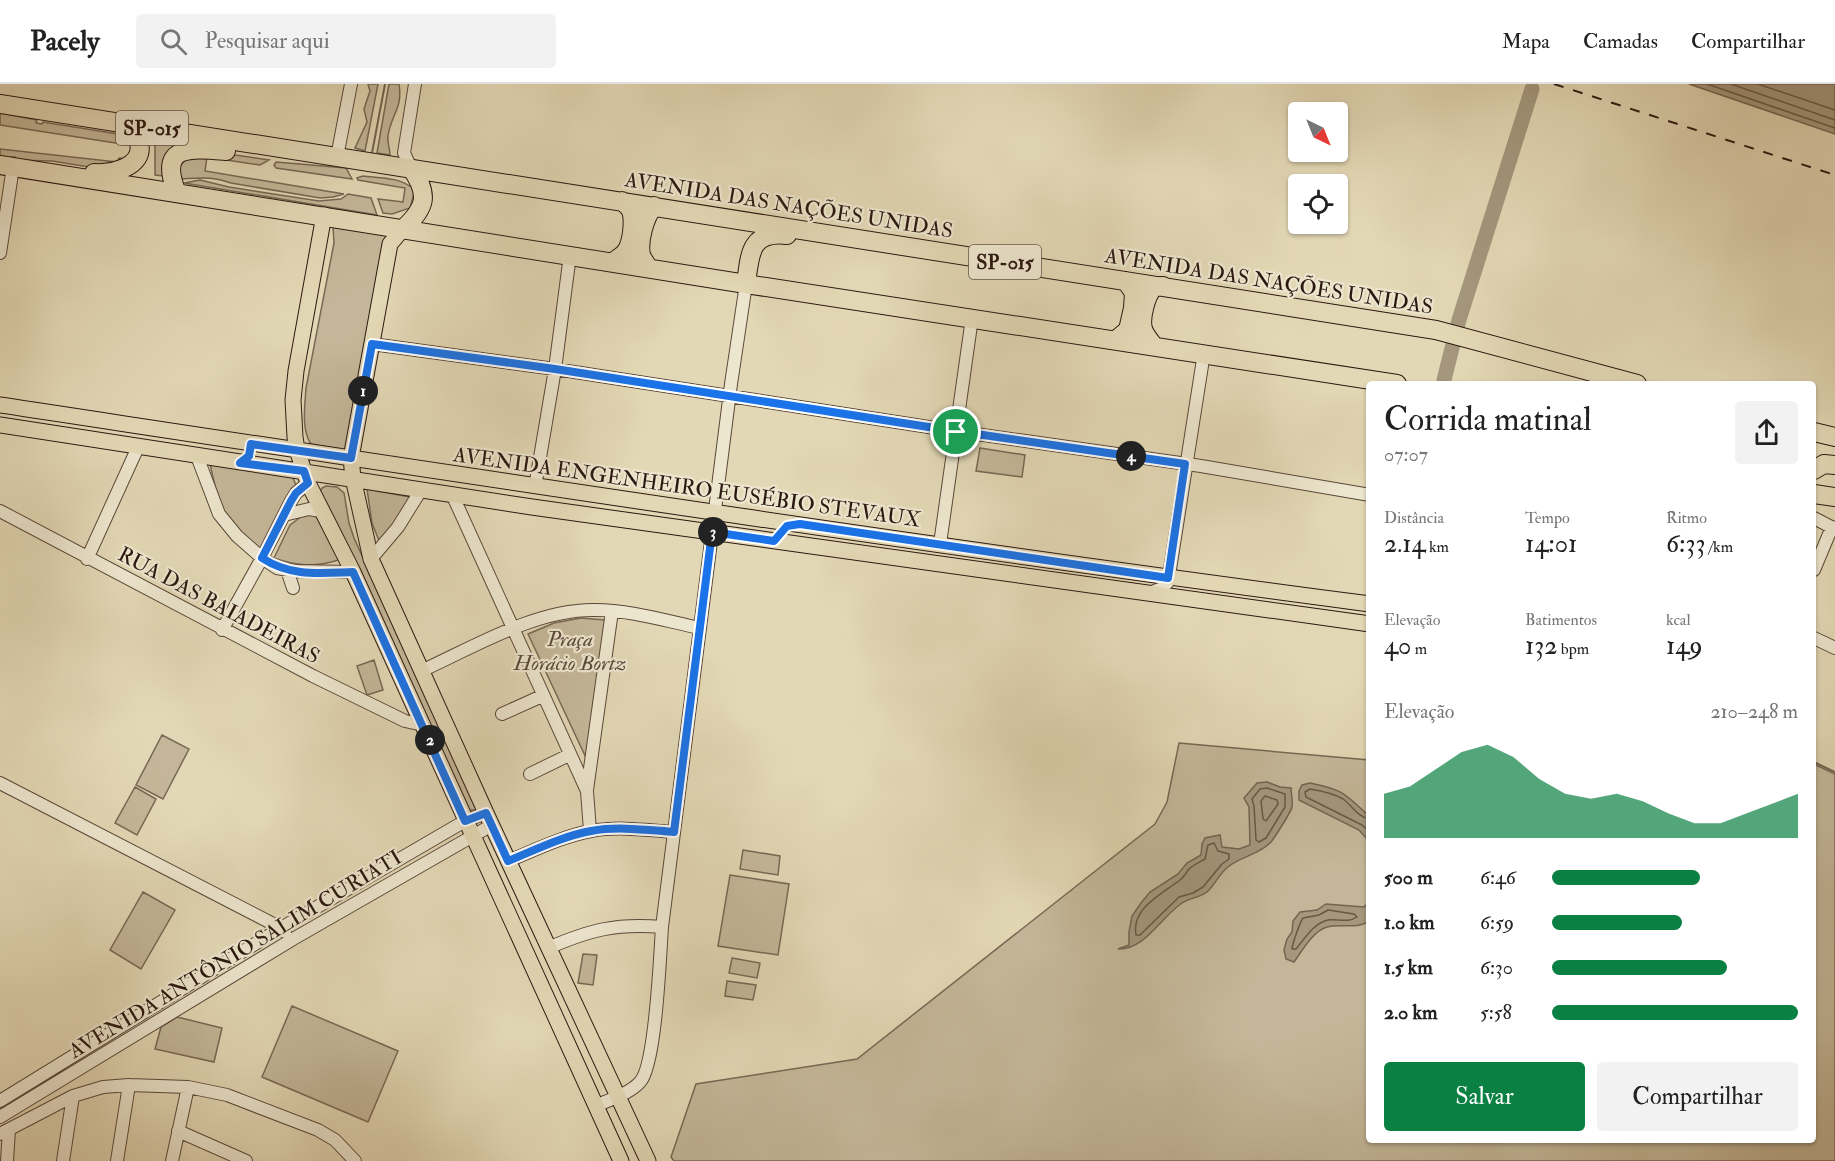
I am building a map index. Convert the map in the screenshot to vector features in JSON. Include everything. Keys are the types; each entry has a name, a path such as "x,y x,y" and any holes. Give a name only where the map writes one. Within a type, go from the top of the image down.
{"highway":[{"name":"AVENIDA DAS NAÇÕES UNIDAS","path":"0,104 1436,330 1583,376 1612,381"},
{"path":"13,167 49,166 98,173 114,172 129,166 138,154 140,146 132,125"},
{"path":"177,192 172,180 171,166 181,152 190,148 290,157 304,152"},
{"path":"13,167 746,284 1377,381"},
{"path":"402,230 419,212 424,196 421,183 411,168"},
{"path":"613,262 628,248 631,231 630,209 622,201"},
{"path":"649,268 642,258 641,251 645,220 654,206"},
{"path":"746,284 751,249 765,236 779,234 836,240 845,237"},
{"path":"1116,340 1128,330 1133,308 1134,293 1126,281"},
{"path":"1154,346 1145,333 1143,324 1149,293 1154,287 1163,286"},
{"path":"1816,432 1835,437"},
{"path":"1816,469 1824,464 1835,465"},
{"path":"1816,494 1835,497"}],"main road":[{"path":"324,215 296,371 293,400 297,450 321,511 353,572 471,836 621,1161"},
{"path":"402,230 390,244 351,458 353,478 371,559 548,948 648,1161"},
{"name":"AVENIDA ENGENHEIRO EUSÉBIO STEVAUX","path":"0,405 535,487 1168,578 1366,603"},
{"name":"AVENIDA ENGENHEIRO EUSÉBIO STEVAUX","path":"0,425 240,463 306,477 353,478 517,505 1366,623"},
{"path":"240,463 249,456 251,444"},
{"path":"517,505 531,496 535,487"},
{"path":"774,541 787,526 800,524"}],"street":[{"path":"337,157 351,84"},
{"path":"411,168 404,153 415,84"},
{"path":"0,253 13,167"},
{"path":"535,487 555,369 570,255"},
{"path":"595,1107 634,1088 642,1081 647,1071 656,1014 662,927 729,396 746,284"},
{"path":"940,544 972,318"},
{"path":"372,344 555,369 956,432 1185,464 1366,494"},
{"path":"1148,593 1167,584 1204,353"},
{"path":"87,559 138,447"},
{"path":"197,456 219,514 237,536 262,558 277,568 287,570 316,573 353,572"},
{"path":"222,630 306,477"},
{"path":"371,559 398,527 421,490"},
{"path":"452,495 587,791"},
{"path":"284,515 309,509 321,511"},
{"name":"RUA DAS BAIADEIRAS","path":"0,511 222,630 405,721 423,726"},
{"path":"1816,519 1834,528 1816,566"},
{"path":"287,570 293,588"},
{"path":"421,671 514,629 549,616 572,611 612,611 700,628"},
{"path":"590,831 587,791 612,611"},
{"path":"1816,639 1835,648"},
{"path":"502,714 542,696"},
{"path":"530,774 569,755"},
{"path":"0,783 281,928 293,939"},
{"name":"AVENIDA ANTÔNIO SALIM CURIATI","path":"0,1101 281,928 465,821 489,819"},
{"name":"AVENIDA ANTÔNIO SALIM CURIATI","path":"0,1117 293,939 471,836 489,819"},
{"path":"508,861 590,831 638,829 674,832"},
{"path":"434,839 438,840 442,847 439,855"},
{"path":"321,905 331,918"},
{"path":"548,948 582,933 615,926 662,927"},
{"path":"228,961 236,974"},
{"path":"117,1161 129,1085"},
{"path":"7,1161 4,1132 73,1096 104,1087 129,1085 188,1087 227,1095 318,1130 335,1140 355,1161"},
{"path":"172,1161 188,1087"},
{"path":"63,1161 73,1096"},
{"path":"178,1131 246,1161"}],"green space":[{"path":"368,84 378,84 365,151 355,148 367,122 364,109 370,91"},
{"path":"389,84 399,84 400,93 388,136 390,155 377,153"},
{"path":"0,113 37,120 36,123 42,124 43,122 130,138 127,145 0,125"},
{"path":"155,139 180,144 163,169 163,176 155,175"},
{"path":"0,149 117,162 119,158 125,159 115,167 101,169 101,166 96,165 95,168 52,161 15,160 15,157 11,157 10,160 0,159"},
{"path":"207,151 269,160 260,165 207,157 205,171 344,194 320,198 212,178 180,179 180,166 185,160"},
{"path":"276,162 346,168 352,179 276,168 274,165"},
{"path":"363,176 390,179 404,183 415,190 410,208 392,214 383,213 378,199 403,202 405,188 358,180 357,178"},
{"path":"200,180 229,187 319,201 341,199 348,194 371,198 377,215 184,183"},
{"path":"333,227 391,236 345,450 311,444 305,425 306,388 334,243"},
{"path":"980,448 1025,455 1022,477 976,471"},
{"path":"210,463 292,476 296,485 261,551 239,531 225,513 216,491"},
{"path":"326,486 337,487 344,493 354,538 477,807 476,810 468,810 320,491"},
{"path":"367,489 415,498 380,543 372,523"},
{"path":"306,513 322,518 342,559 308,565 274,558 290,525"},
{"name":"Praça Horácio Bortz","path":"581,618 605,620 588,762 528,634 554,623"},
{"path":"374,660 383,690 367,695 357,666"},
{"path":"162,735 189,749 163,799 136,785"},
{"path":"1179,743 1366,760 1366,1143 1816,1143 1816,765 1835,774 1835,1161 674,1161 671,1157 696,1084 857,1059 1155,824 1167,802"},
{"path":"135,787 156,799 137,835 115,823"},
{"path":"743,850 780,856 778,875 740,869"},
{"path":"730,875 789,884 778,955 718,946"},
{"path":"143,892 175,910 141,969 110,950"},
{"path":"583,954 597,955 593,985 578,983"},
{"path":"732,958 760,963 757,978 729,973"},
{"path":"727,981 756,985 753,1000 725,996"},
{"path":"292,1006 398,1051 368,1122 262,1077"},
{"path":"177,1017 222,1028 214,1062 155,1049 161,1027"}],"water":[{"path":"1689,84 1835,84 1835,134"},
{"path":"1267,782 1291,788 1292,800 1291,810 1271,842 1261,850 1228,867 1207,892 1182,903 1144,939 1128,948 1118,949 1129,945 1132,916 1141,903 1150,892 1178,874 1187,863 1201,855 1205,838 1220,835 1222,847 1239,849 1250,845 1249,807 1244,798 1257,783"},
{"path":"1310,783 1330,788 1354,802 1366,813 1366,838 1359,830 1299,800 1302,785"},
{"path":"1326,904 1364,907 1366,905 1366,923 1322,929 1308,942 1294,962 1286,959 1284,950 1287,939 1292,932 1293,921 1300,912 1317,910"}],"waterway":[{"path":"372,153 385,84"},
{"path":"1444,380 1459,320 1532,89"},
{"path":"1816,763 1835,772"}],"railway":[{"path":"1554,84 1835,175"}],"route":[{"path":"372,344 715,393 956,432 1185,464 1168,578 800,524 787,526 774,541 712,532 674,832 638,829 590,831 508,861 486,813 465,821 353,572 293,571 277,568 262,558 291,501 296,493 308,483 304,471 240,463 249,456 251,444 351,458 372,344"}]}
